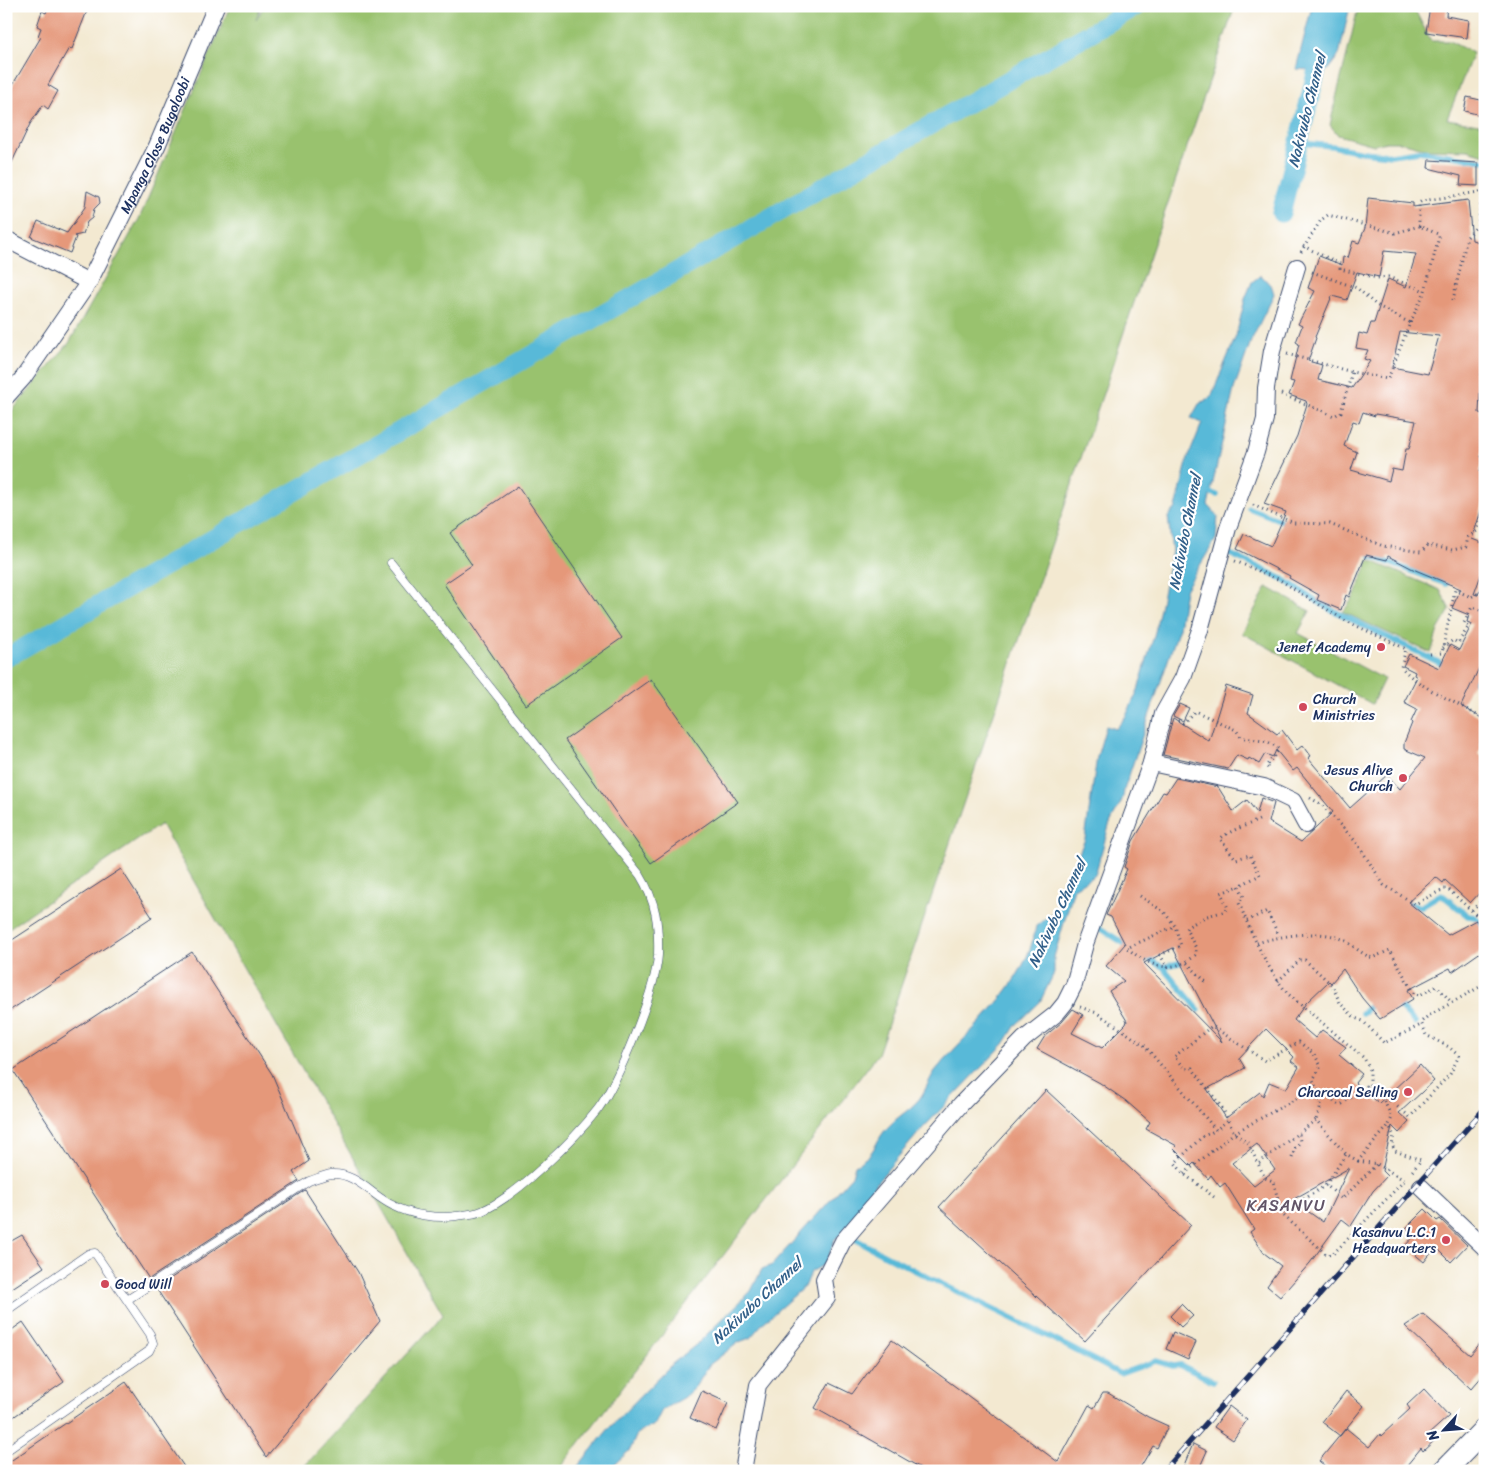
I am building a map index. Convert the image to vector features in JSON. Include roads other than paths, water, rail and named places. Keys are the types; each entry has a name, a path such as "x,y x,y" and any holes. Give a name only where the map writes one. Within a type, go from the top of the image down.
{"street":[{"name":"Mpanga Close Bugoloobi","path":"6,397 23,378 89,282 157,146 216,6"},
{"path":"6,240 89,282"},
{"path":"742,1471 758,1385 827,1298 824,1279 843,1241 961,1104 1024,1039 1056,1014 1065,1003 1074,985 1085,944 1151,763 1163,714 1182,678 1197,638 1221,554 1256,452 1265,419 1266,388 1272,350 1297,267"},
{"path":"1151,763 1264,787 1293,801 1306,825"},
{"path":"1421,1187 1485,1248"},
{"path":"1444,1471 1485,1429"}],"lane":[{"path":"127,1300 309,1181 331,1174 351,1178 393,1206 430,1217 454,1217 482,1211 519,1188 569,1142 599,1108 624,1062 647,998 658,957 657,917 648,888 391,563"},
{"path":"6,1311 88,1254 95,1254 150,1334 153,1343 149,1351 6,1451"}],"water":[{"path":"1312,6 1350,6 1339,55 1327,71 1296,69"},
{"path":"1261,275 1272,287 1274,294 1251,341 1234,389 1208,505 1218,516 1216,539 1185,590 1179,628 1124,790 1124,795 1109,826 1095,875 1074,888 1054,957 1054,973 1040,1002 1016,1025 1004,1044 922,1129 892,1164 871,1190 857,1221 834,1240 827,1263 811,1272 806,1285 763,1323 750,1338 739,1342 709,1365 695,1387 684,1397 662,1410 655,1424 637,1434 630,1450 607,1471 574,1471 611,1426 672,1364 697,1344 751,1291 762,1269 772,1265 852,1176 855,1165 868,1156 889,1126 919,1099 935,1071 1010,987 1031,948 1036,926 1055,911 1085,839 1097,757 1106,726 1116,729 1126,716 1138,690 1155,632 1172,551 1168,517 1176,508 1188,458 1202,423 1191,418 1199,404 1211,397 1236,336 1245,299 1252,282"}],"waterway":[{"path":"6,658 1137,6"},
{"name":"Nakivubo Channel","path":"1281,213 1333,6"},
{"path":"1301,143 1391,155 1419,151 1485,161"},
{"path":"1203,490 1217,495"},
{"path":"1249,508 1287,523"},
{"path":"1230,554 1283,579 1326,607 1448,667"},
{"path":"1371,556 1446,584"},
{"path":"1467,677 1485,686"},
{"path":"1404,902 1420,907 1441,894 1468,916 1475,917 1485,928"},
{"path":"1095,925 1131,948"},
{"path":"1145,957 1163,967 1187,961"},
{"path":"1163,967 1199,1010"},
{"path":"1362,1013 1375,1002"},
{"path":"1396,1003 1415,1023"},
{"path":"855,1239 1120,1374 1156,1361 1173,1366 1180,1365 1213,1381"}],"railway":[{"path":"1164,1471 1485,1108"}],"place":[{"name":"Jenef Academy","path":"1381,647"},
{"name":"Church Ministries","path":"1303,707"},
{"name":"Jesus Alive Church","path":"1403,778"},
{"name":"Charcoal Selling","path":"1408,1092"},
{"name":"Kasanvu L.C.1 Headquarters","path":"1446,1240"},
{"name":"Good Will","path":"105,1284"}],"district":[{"name":"KASANVU","path":"1286,1205"}]}
